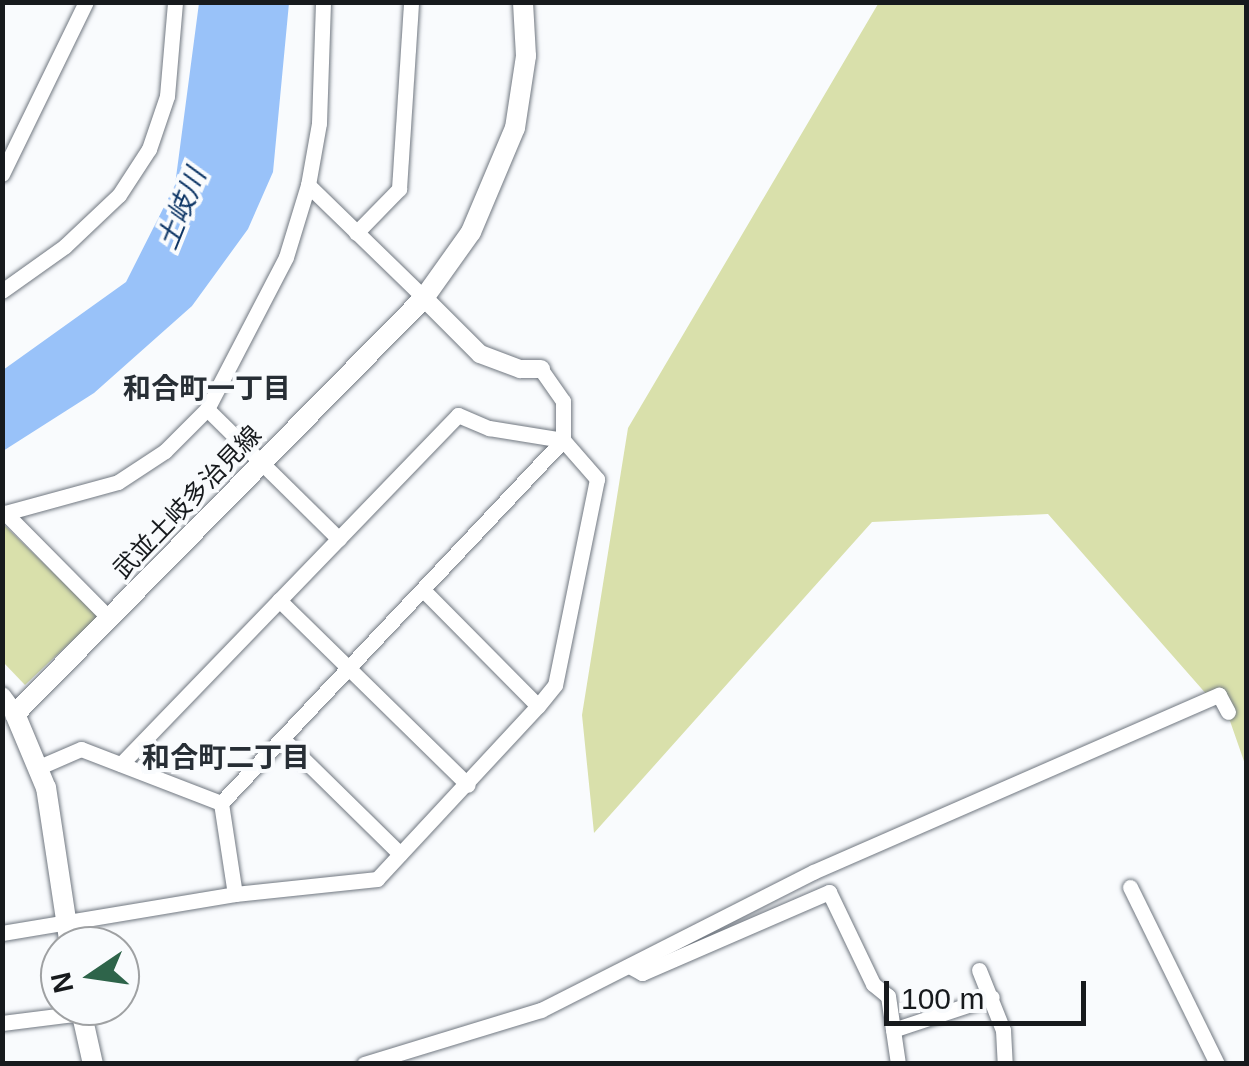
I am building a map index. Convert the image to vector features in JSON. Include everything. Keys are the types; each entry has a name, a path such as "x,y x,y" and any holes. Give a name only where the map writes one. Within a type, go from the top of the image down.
{"main road":[{"name":"武並土岐多治見線","path":"67,926 46,788 7,712 109,618 424,298 471,232 515,128 526,56 523,2"},
{"path":"84,1026 92,1064"}],"street":[{"path":"2,174 86,2"},
{"path":"109,618 5,513 118,482 165,451 207,408 272,288 308,185 319,123 323,2"},
{"path":"356,232 399,189 411,2"},
{"path":"2,292 66,246 118,196 149,149 167,96 172,4"},
{"path":"221,803 426,593 563,440 563,401 541,369 520,369 480,354 308,185"},
{"path":"207,408 338,539"},
{"path":"2,933 234,894 377,878 468,785 555,685 597,479 563,440 489,428 458,416 121,764"},
{"path":"426,593 538,706"},
{"path":"279,600 468,785"},
{"path":"364,1064 541,1010 813,872 1172,714 1219,695 1228,712"},
{"path":"283,740 400,854"},
{"path":"37,768 80,749 221,803"},
{"path":"221,803 234,894"},
{"path":"1130,887 1217,1064"},
{"path":"630,966 642,973 829,892 873,984 888,996 898,1064"},
{"path":"979,970 992,998 1001,1062"},
{"path":"894,1030 992,998"},
{"path":"2,1023 40,1016"}],"green space":[{"path":"1246,3 1246,767 1230,721 1048,514 872,522 594,833 582,715 628,428 878,4"},
{"path":"2,523 98,616 25,685 3,662"}],"water":[{"name":"土岐川","path":"199,3 289,3 273,172 248,229 192,306 94,393 3,451 3,370 126,282 175,185"}],"district":[{"name":"和合町一丁目","path":"207,389"},
{"name":"和合町二丁目","path":"226,758"}]}
